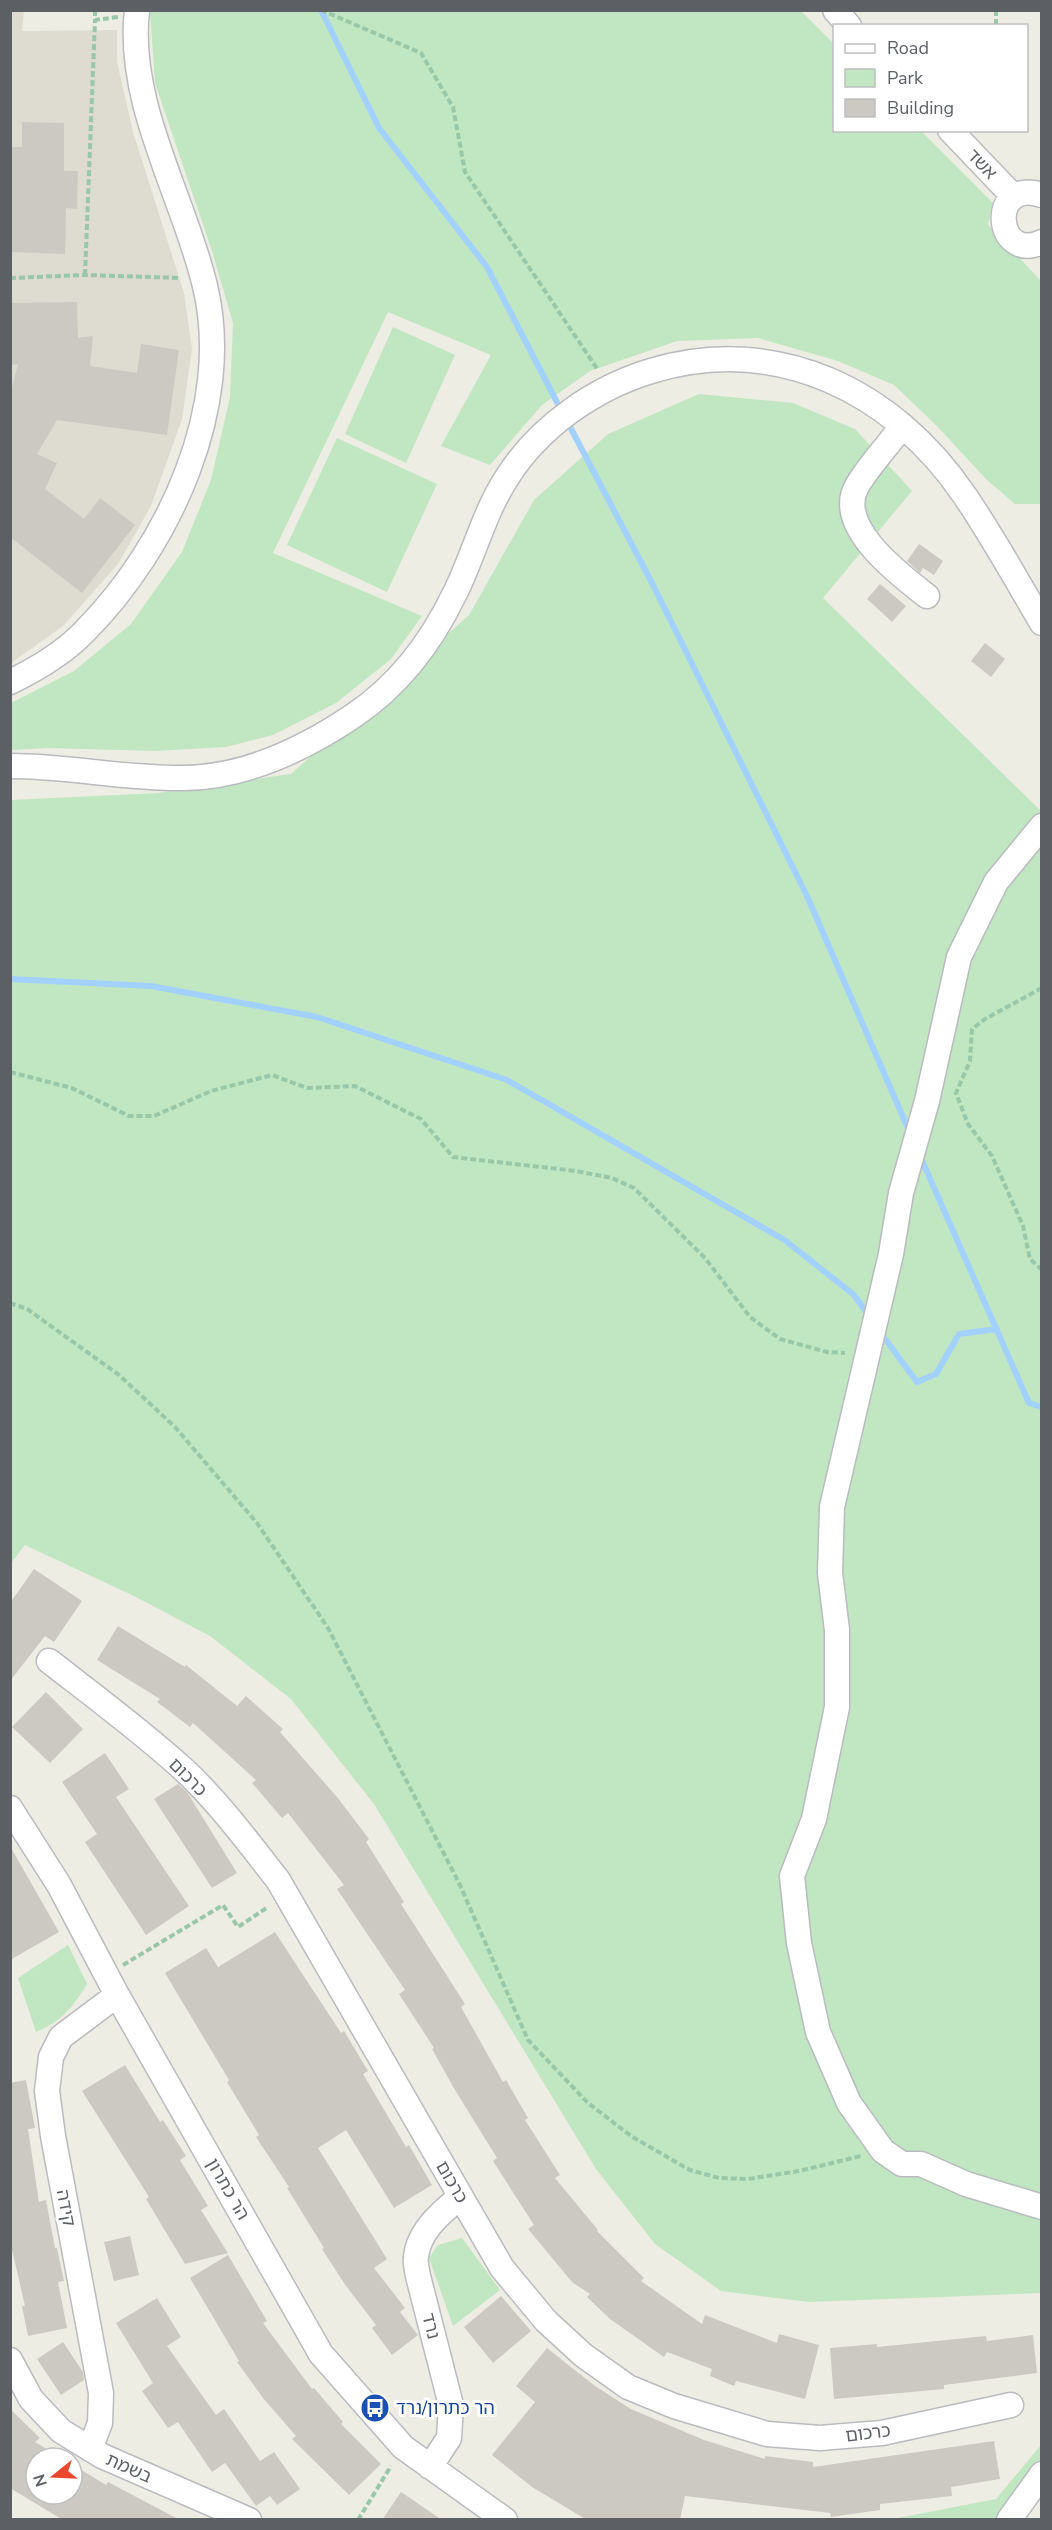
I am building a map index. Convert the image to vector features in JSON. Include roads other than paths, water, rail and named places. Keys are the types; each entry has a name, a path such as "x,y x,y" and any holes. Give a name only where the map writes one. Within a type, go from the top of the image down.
{"street":[{"path":"835,10 847,24"},
{"path":"10,682 46,663 85,632 148,552 171,510 189,466 207,407 212,373 212,327 203,279 146,106 139,74 136,13"},
{"name":"אשד","path":"952,132 1014,197"},
{"path":"1041,195 1023,193 1014,197 1008,203 1003,218 1007,234 1020,244 1028,246 1041,242"},
{"path":"10,766 188,778 254,767 298,748 355,715 391,684 426,645 455,593 486,517 508,476 538,438 580,404 624,379 668,366 688,363 718,359 776,363 830,379 884,410 924,446 964,494 1041,623"},
{"path":"902,426 856,488 851,507 858,526 885,562 927,596"},
{"path":"1041,826 996,882 958,957 927,1101 901,1192 891,1254 832,1507 830,1573 837,1630 837,1707 814,1819 792,1876 799,1943 818,2032 849,2103 883,2151 902,2164 921,2164 966,2184 1041,2207"},
{"name":"כרכום","path":"49,1661 139,1730 184,1770 244,1836 286,1895 502,2268 546,2321 583,2355 628,2386 674,2406 767,2434 820,2438 882,2433 1011,2405"},
{"name":"הר כתרון","path":"10,1808 59,1885 112,1984 321,2354 403,2447 505,2520"},
{"name":"קידה","path":"90,2449 100,2422 101,2393 53,2136 47,2091 51,2057 61,2037 112,1984"},
{"name":"נרד","path":"430,2467 449,2438 451,2405 418,2276 416,2256 424,2234 443,2209 461,2197"},
{"name":"בשמת","path":"10,2360 31,2399 61,2431 90,2449 249,2520"},
{"path":"1009,2520 1041,2474"}],"waterway":[{"path":"321,10 379,128 487,267 562,412"},
{"path":"567,421 652,583 807,896 910,1133"},
{"path":"10,979 151,986 317,1017 507,1080 786,1241 854,1295 869,1316"},
{"path":"920,1156 1029,1403 1042,1407"},
{"path":"880,1332 917,1382 936,1374 959,1334 997,1329"}],"place":[{"name":"הר כתרון/נרד","path":"375,2408"}]}
